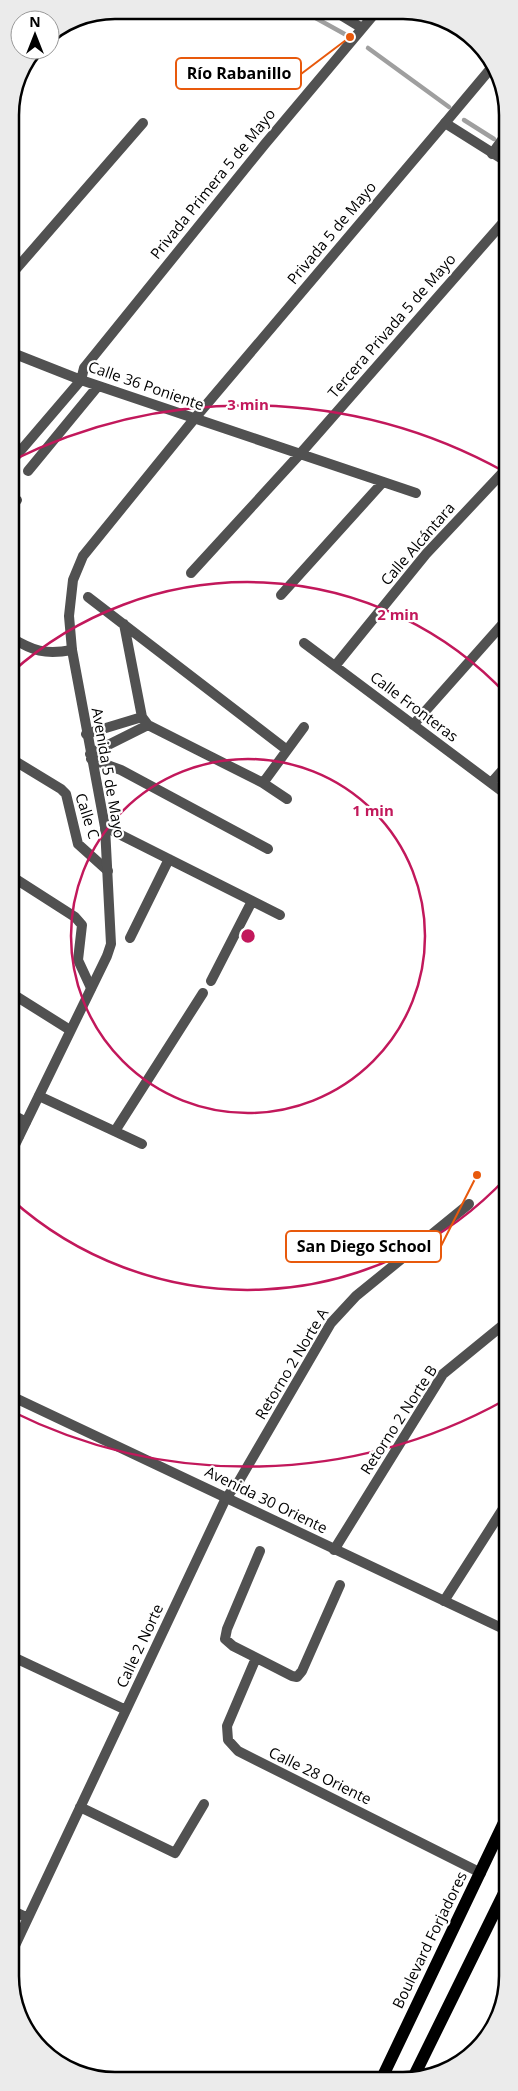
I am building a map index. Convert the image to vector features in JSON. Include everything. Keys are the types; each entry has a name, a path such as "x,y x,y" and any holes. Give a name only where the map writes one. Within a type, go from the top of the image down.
{"main road":[{"name":"Boulevard Forjadores","path":"385,2072 499,1833"},
{"path":"416,2071 499,1904"}],"street":[{"path":"346,19 362,28"},
{"name":"Privada Primera 5 de Mayo","path":"19,452 81,380 84,368 253,159 370,19"},
{"name":"Privada 5 de Mayo","path":"195,418 489,71"},
{"path":"19,266 144,123"},
{"path":"445,123 499,158"},
{"path":"492,154 499,144"},
{"name":"Tercera Privada 5 de Mayo","path":"191,574 300,454 499,227"},
{"name":"Calle 36 Poniente","path":"19,356 98,386 416,493"},
{"path":"28,471 98,386"},
{"name":"Avenida 5 de Mayo","path":"19,1129 26,1122 39,1096 111,944 105,827 90,757 72,650 69,616 73,580 83,556 195,418"},
{"name":"Calle Alcántara","path":"335,666 426,554 499,476"},
{"path":"281,595 383,482"},
{"path":"88,596 287,750"},
{"path":"124,624 145,721"},
{"path":"414,725 499,627"},
{"path":"19,642 30,649 57,653 72,650"},
{"name":"Calle Fronteras","path":"304,643 499,789"},
{"path":"90,757 145,721"},
{"path":"86,734 145,721 263,783 286,799"},
{"path":"263,783 304,727"},
{"path":"90,757 121,770 268,849"},
{"name":"Calle C","path":"19,763 66,794 78,844 108,871"},
{"path":"491,783 499,774"},
{"path":"105,827 280,915"},
{"path":"130,938 169,859"},
{"path":"19,882 76,917 82,925 78,960 91,988"},
{"path":"211,981 252,901"},
{"path":"115,1131 203,993"},
{"path":"19,999 70,1030"},
{"path":"39,1096 142,1144"},
{"path":"19,1118 26,1122"},
{"name":"Retorno 2 Norte A","path":"226,1498 239,1482 331,1324 356,1296 469,1204"},
{"name":"Retorno 2 Norte B","path":"334,1550 443,1374 499,1328"},
{"name":"Avenida 30 Oriente","path":"19,1400 499,1627"},
{"name":"Calle 2 Norte","path":"19,1937 226,1498"},
{"path":"444,1601 499,1515"},
{"path":"260,1551 227,1629 225,1639 233,1646 292,1676 298,1676 302,1671 340,1585"},
{"name":"Calle 28 Oriente","path":"256,1658 227,1726 228,1740 238,1751 481,1872"},
{"path":"19,1660 126,1710"},
{"path":"80,1807 175,1853 204,1804"},
{"path":"19,1914 28,1918"}],"waterway":[{"path":"317,19 350,37"},
{"path":"368,48 449,107"},
{"path":"464,120 494,139"}],"place":[{"name":"Río Rabanillo","path":"350,37"},
{"name":"San Diego School","path":"477,1175"}]}
